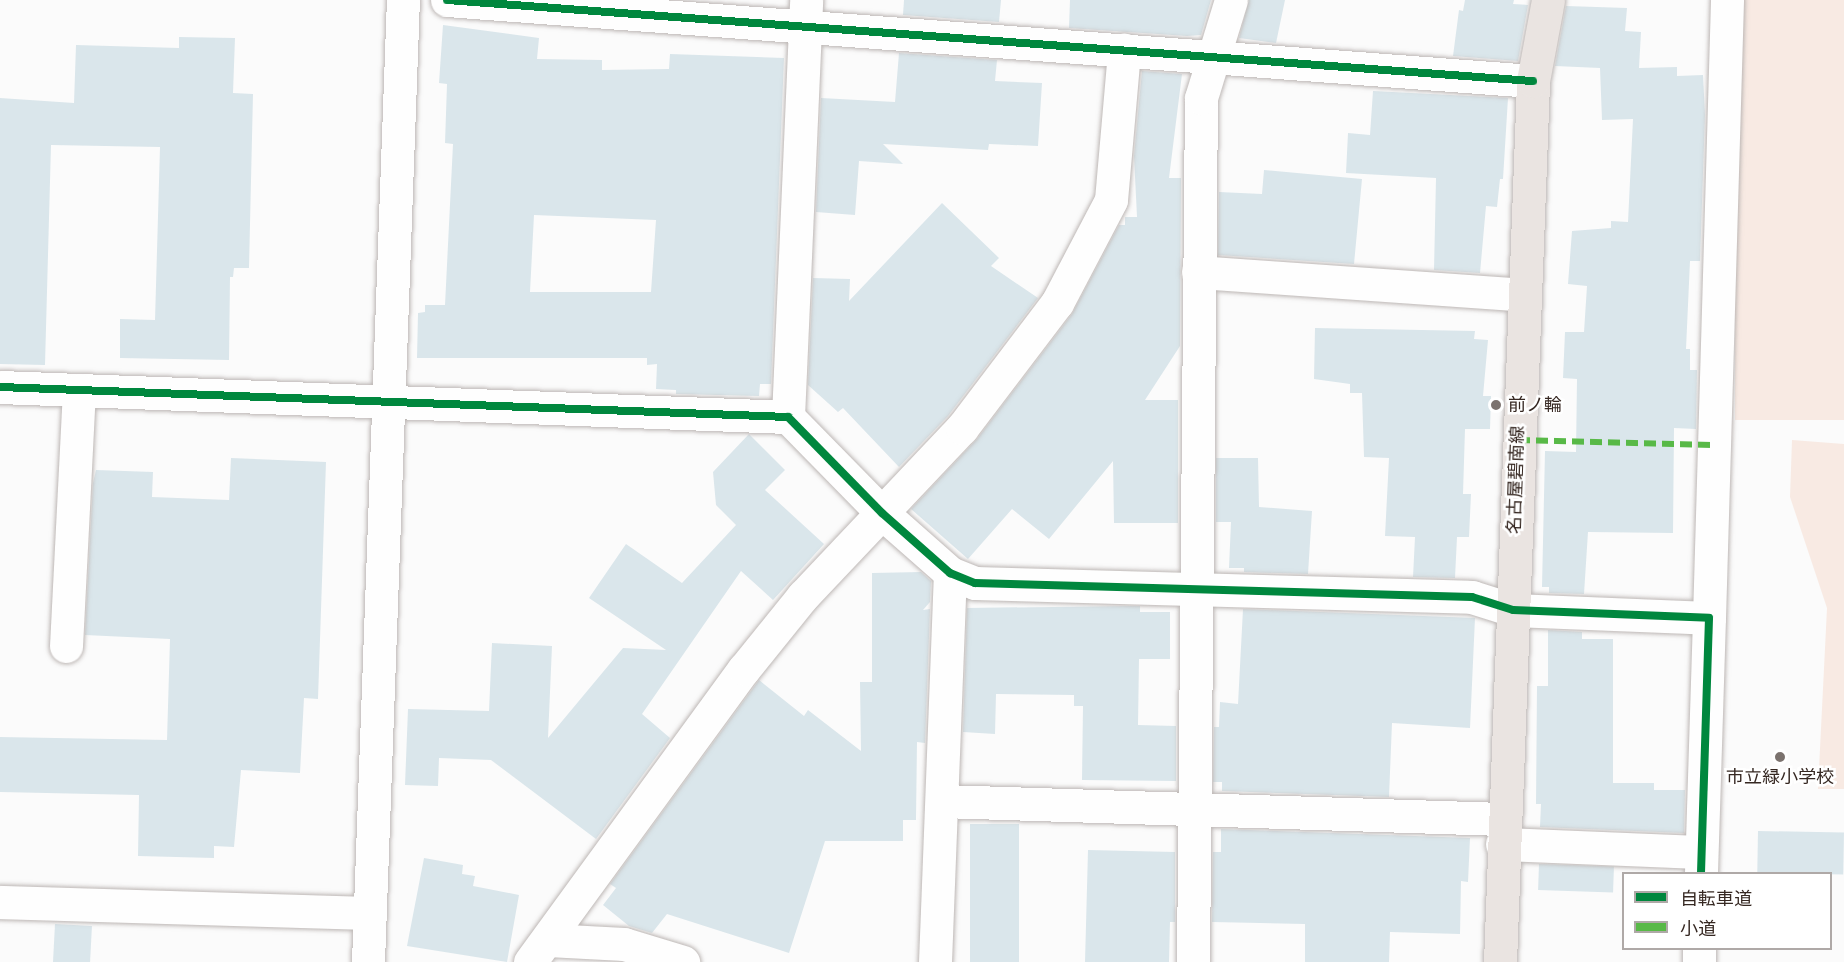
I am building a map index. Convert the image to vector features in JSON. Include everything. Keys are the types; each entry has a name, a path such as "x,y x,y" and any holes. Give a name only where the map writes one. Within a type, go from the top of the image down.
{"main road":[{"name":"名古屋碧南線","path":"1500,962 1502,831 1513,610 1523,295 1533,81 1548,0"}],"street":[{"path":"368,962 403,0"},
{"path":"447,0 805,13 1124,50 1533,81"},
{"path":"1193,962 1201,98 1217,56 1231,0"},
{"path":"942,801 1196,808 1502,831 1701,863 1727,0"},
{"path":"788,417 805,13"},
{"path":"539,951 744,669 803,596 962,428 1035,335 1057,303 1111,200 1124,50"},
{"path":"1198,272 1523,295"},
{"path":"0,387 388,399 788,417 882,513 950,573 975,583 1197,587 1472,597 1513,610 1709,618"},
{"path":"66,646 79,390"},
{"path":"935,962 950,573"},
{"path":"0,902 369,912"},
{"path":"539,951 624,944 683,962"}],"shaded area":[{"path":"1735,0 1844,0 1844,420 1735,420"},
{"path":"1792,440 1844,444 1844,789 1818,789 1827,608 1790,497"}],"building":[{"path":"904,0 1001,0 999,22 903,15"},
{"path":"1070,0 1211,0 1201,35 1187,36 1069,28"},
{"path":"1249,0 1285,0 1276,43 1239,38"},
{"path":"1465,0 1514,0 1513,4 1528,5 1518,61 1453,56 1459,10 1463,11"},
{"path":"1566,6 1627,8 1625,31 1641,32 1639,68 1677,67 1677,76 1703,75 1705,115 1700,261 1690,261 1686,349 1690,349 1690,370 1697,370 1696,429 1674,428 1673,533 1588,532 1584,594 1549,593 1549,587 1542,587 1545,451 1576,452 1577,379 1563,378 1565,332 1584,332 1587,286 1568,284 1572,231 1611,228 1611,221 1628,222 1633,119 1602,120 1600,68 1555,66"},
{"path":"443,25 539,38 537,59 602,60 602,70 669,69 670,54 784,58 771,384 760,384 759,396 676,394 676,390 656,389 657,364 647,365 647,358 417,358 418,313 425,312 425,305 445,305 453,144 445,143 447,84 439,83","holes":["534,215 656,220 651,292 530,292"]},
{"path":"179,37 235,38 233,93 253,94 249,268 234,268 233,277 230,277 229,360 120,358 120,319 155,320 160,147 51,145 45,365 0,364 0,98 74,103 76,45 179,48"},
{"path":"899,53 997,60 995,81 1042,83 1038,146 989,144 988,150 883,144 903,164 859,161 855,215 816,212 821,98 895,102"},
{"path":"1142,71 1182,74 1169,178 1181,178 1180,346 1145,400 1178,400 1178,523 1114,523 1113,461 1049,539 1012,509 968,559 911,509 977,439 1072,314 1119,225 1125,225 1125,217 1137,217 1134,156"},
{"path":"1373,91 1508,98 1503,179 1500,179 1497,207 1486,206 1480,273 1434,270 1436,178 1346,173 1348,133 1370,135"},
{"path":"1264,170 1362,179 1354,264 1218,255 1219,192 1262,194"},
{"path":"942,203 999,258 991,266 1038,298 948,416 899,467 843,408 838,412 808,385 813,278 850,279 849,301"},
{"path":"1315,328 1475,331 1474,339 1488,340 1483,396 1491,396 1490,429 1465,429 1463,494 1471,494 1469,537 1457,537 1455,578 1413,577 1415,537 1385,536 1389,458 1364,457 1362,393 1350,393 1350,384 1314,379"},
{"path":"749,434 785,470 765,490 824,544 773,600 741,571 642,714 670,738 596,839 491,760 439,758 438,786 405,785 408,709 489,711 492,643 552,646 548,738 623,648 666,650 589,598 626,544 682,583 736,525 716,505 713,472"},
{"path":"231,458 326,462 318,699 304,698 300,773 241,770 234,847 214,846 214,858 138,856 139,795 0,792 0,737 167,740 170,639 85,635 93,483 96,470 153,472 152,497 229,500"},
{"path":"1216,458 1258,458 1259,507 1312,511 1308,574 1244,572 1244,568 1229,568 1231,522 1216,522"},
{"path":"921,572 931,581 930,602 923,610 930,609 925,743 917,742 916,820 903,820 903,841 825,841 789,953 667,914 652,933 629,926 603,905 616,888 610,884 759,680 804,716 808,710 861,751 860,682 872,682 872,573"},
{"path":"1140,606 1140,612 1170,612 1170,659 1139,659 1138,725 1176,726 1176,781 1082,780 1083,706 1074,706 1074,695 996,694 995,734 963,732 967,608"},
{"path":"1243,609 1475,618 1470,728 1392,723 1389,797 1222,791 1222,782 1213,782 1214,727 1219,727 1220,702 1238,704"},
{"path":"1548,630 1582,632 1582,639 1613,639 1613,783 1654,783 1654,790 1685,790 1684,833 1540,827 1541,804 1536,804 1537,686 1548,686"},
{"path":"970,824 1019,824 1019,962 970,962"},
{"path":"1221,829 1470,838 1468,882 1461,881 1460,934 1390,932 1389,962 1305,962 1305,924 1212,922 1213,852 1221,852"},
{"path":"1758,831 1844,833 1843,874 1832,874 1832,872 1757,872"},
{"path":"1088,850 1175,852 1175,922 1170,922 1169,962 1085,962"},
{"path":"424,858 463,865 462,874 475,876 473,886 519,895 507,962 407,946"},
{"path":"1539,864 1614,867 1613,893 1538,890"},
{"path":"55,924 92,926 90,962 53,962"}],"marked path":[{"path":"1518,440 1712,445"}],"cycle path":[{"path":"447,0 1533,81"},
{"path":"0,387 788,417 882,513 950,573 975,583 1472,597 1513,610 1709,618 1701,872"}],"place":[{"name":"前ノ輪","path":"1496,405"},
{"name":"市立緑小学校","path":"1780,757"}]}
